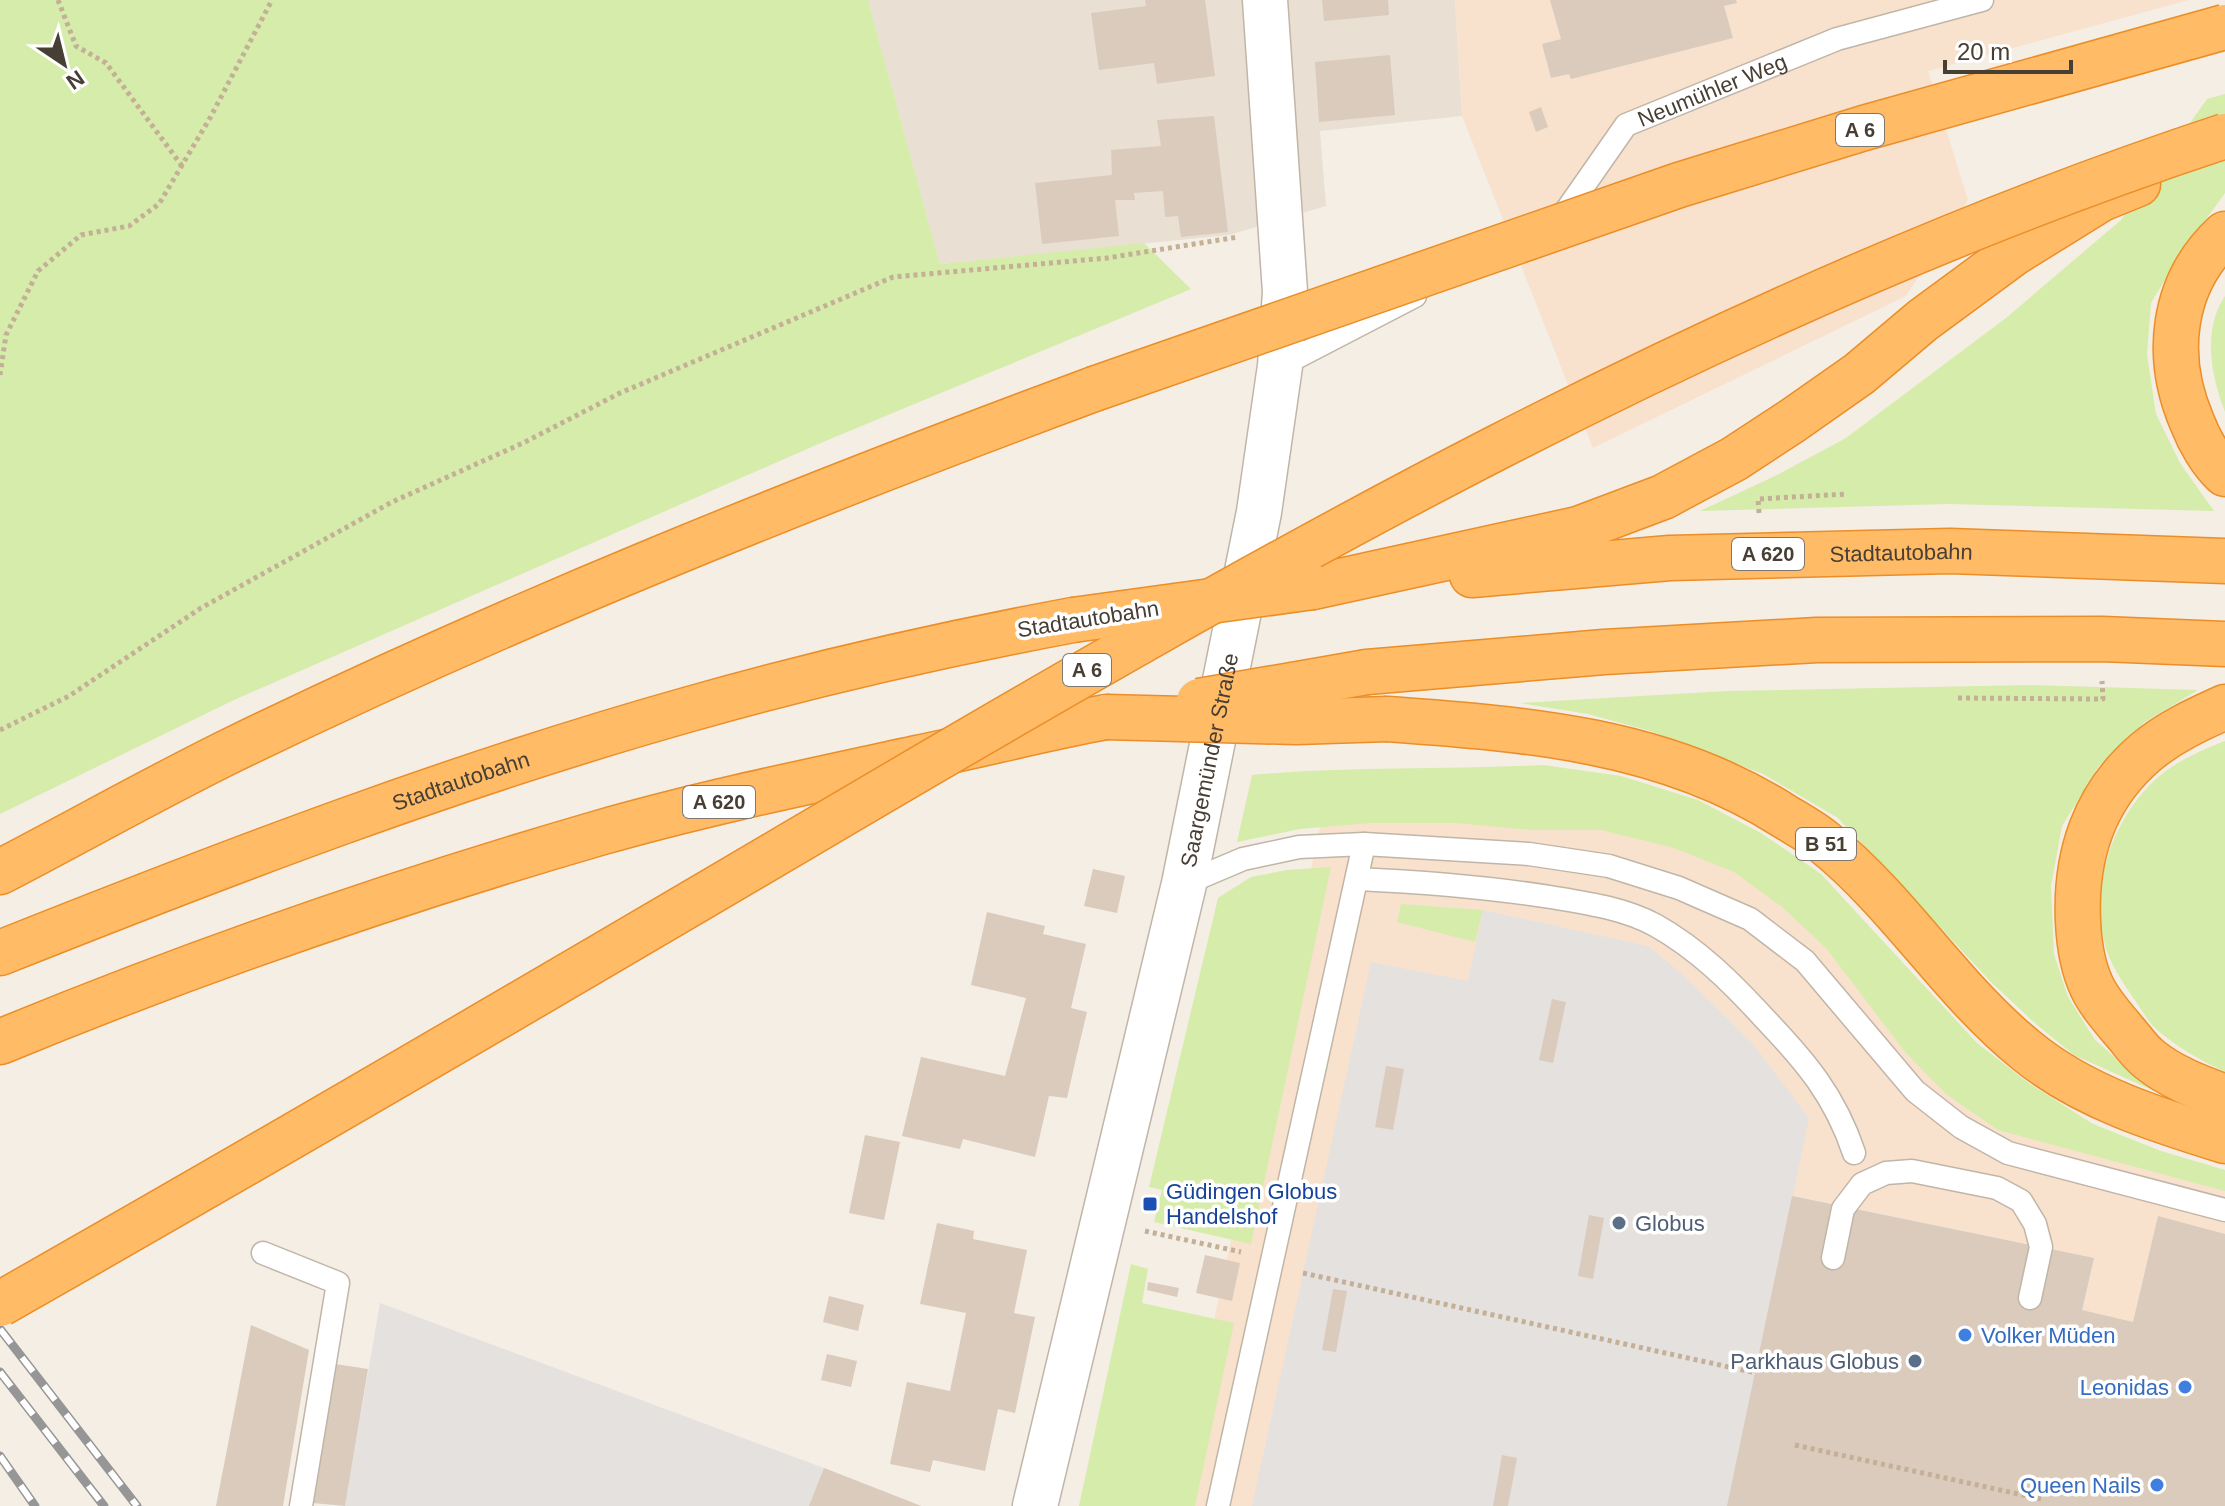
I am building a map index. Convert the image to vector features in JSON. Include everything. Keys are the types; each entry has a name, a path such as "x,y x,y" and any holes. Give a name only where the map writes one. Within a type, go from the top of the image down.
{"highway":[{"name":"A 6","path":"0,872 229,752 445,650 928,450 1679,185 1864,128 2225,27"},
{"name":"A 6","path":"0,1304 1067,682 1301,551 1551,420 1787,308 1960,233 2225,136"},
{"path":"1313,587 1578,529 1663,497 1734,459 1792,421 1859,374 1923,320 2014,253 2088,207 2177,168 2225,155"},
{"path":"2225,234 2213,245 2189,281 2177,325 2174,359 2181,398 2197,436 2225,474"},
{"name":"Stadtautobahn","path":"0,953 177,883 446,786 659,718 826,673 971,639 1073,620 1313,587 1670,558 1950,551 2225,561"},
{"name":"A 620","path":"0,1042 98,1001 267,939 601,833 759,792 1106,717 1367,672 1604,652 1817,640 2102,639 2225,644"},
{"path":"2225,707 2176,729 2144,753 2114,786 2095,816 2086,840 2077,893 2080,951 2093,988 2118,1024 2147,1058 2187,1083 2225,1097"},
{"name":"B 51","path":"1106,717 1296,722 1387,719 1493,727 1577,738 1629,749 1684,766 1731,785 1823,841 1859,874 1990,1019 2028,1052 2068,1079 2113,1102 2225,1141"}],"street":[{"name":"Saargemünder Straße","path":"1035,1506 1184,884 1259,512 1280,366 1285,292 1265,0"}],"lane":[{"name":"Neumühler Weg","path":"1280,366 1560,221 1626,125 1837,39 1982,0"},
{"path":"1218,1506 1364,844"},
{"path":"1184,884 1243,859 1299,847 1364,844 1529,854 1609,866 1679,888 1750,919 1805,961 1915,1091 1961,1127 2008,1153 2225,1210"},
{"path":"1357,879 1491,888 1583,902 1622,911 1653,924 1688,945 1736,987 1791,1046 1827,1092 1843,1121 1854,1153"},
{"path":"1833,1258 1843,1209 1862,1184 1886,1173 1912,1171 1997,1188 2021,1201 2035,1224 2041,1247 2030,1298"},
{"path":"263,1253 338,1283 301,1506"}],"path":[{"path":"58,0 76,46 106,63 182,166"},
{"path":"0,375 6,335 38,271 81,235 129,226 159,204 272,0"},
{"path":"0,730 69,696 201,608 392,502 523,443 620,393 893,277 1107,258 1281,231"},
{"path":"1758,499 1847,494"},
{"path":"1958,698 2103,699"},
{"path":"1139,1230 1243,1253 1305,1274 1756,1373"},
{"path":"1795,1445 2041,1499"}],"shaded area":[{"path":"868,0 1455,0 1462,116 1320,131 1326,206 1229,235 940,264"},
{"path":"1455,0 2189,0 1928,71 1968,200 1906,296 1593,448 1462,116"},
{"name":"Globus","path":"1323,813 1635,814 1747,857 1980,1093 2225,1186 2225,1506 1174,1506"},
{"name":"Globus","path":"1483,910 1648,946 1682,974 1753,1044 1809,1118 1793,1196 2094,1258 2039,1506 1252,1506 1371,962 1468,981"},
{"path":"380,1303 824,1468 922,1506 345,1506"}],"green space":[{"path":"0,0 868,0 940,264 1144,243 1191,289 823,442 234,700 0,814"},
{"path":"2225,94 2225,193 2178,258 2151,303 2147,355 2156,414 2180,463 2214,511 1949,504 1700,511 1846,438 2006,318 2121,220 2207,99"},
{"path":"2225,296 2225,412 2213,368 2211,338 2213,323"},
{"path":"2031,685 2198,690 2145,722 2099,766 2062,826 2051,886 2054,954 2068,997 2095,1040 2154,1091 2074,1055 2036,1024 1992,983 1838,818 1763,774 1650,731 1588,714 1520,703 1727,691"},
{"path":"2225,741 2225,1072 2178,1046 2147,1019 2119,977 2109,955 2104,941 2100,897 2103,875 2117,833 2141,795 2172,767"},
{"path":"1543,765 1621,776 1698,800 1761,833 1821,874 1977,1043 2030,1084 2093,1124 2161,1151 2225,1170 2225,1191 1998,1130 1946,1094 1905,1052 1826,948 1782,907 1734,872 1674,848 1601,830 1532,830 1455,823 1370,823 1300,829 1237,842 1252,775 1325,770"},
{"path":"1331,867 1251,1244 1154,1222 1162,1190 1149,1187 1218,898 1251,877 1287,870"},
{"path":"1401,904 1483,910 1475,942 1397,922"},
{"path":"1131,1264 1148,1269 1142,1303 1234,1323 1195,1506 1079,1506"}],"building":[{"path":"1145,0 1205,0 1215,76 1157,84 1154,63 1099,70 1091,13 1146,6"},
{"path":"1322,0 1388,0 1389,15 1324,21"},
{"path":"1550,0 1736,0 1737,3 1724,6 1733,38 1571,79 1569,74 1551,78 1542,44 1561,39"},
{"path":"1390,55 1395,115 1319,122 1315,62"},
{"path":"1541,107 1548,127 1536,132 1529,112"},
{"path":"1214,116 1228,232 1181,237 1178,216 1165,217 1163,191 1134,193 1135,200 1115,200 1119,236 1042,244 1035,183 1112,175 1111,150 1161,146 1157,120"},
{"path":"1093,869 1125,876 1117,913 1084,906"},
{"path":"987,912 1045,926 1043,934 1086,944 1071,1008 1087,1012 1067,1098 1049,1096 1035,1157 963,1139 960,1149 902,1136 921,1057 1005,1076 1026,998 971,985"},
{"path":"1552,999 1566,1002 1553,1063 1539,1060"},
{"path":"1386,1066 1404,1069 1393,1130 1375,1127"},
{"path":"865,1135 900,1142 884,1220 849,1213"},
{"name":"Parkhaus Globus","path":"1792,1196 2094,1258 2082,1310 2133,1322 2158,1216 2225,1234 2225,1506 1727,1506"},
{"path":"1589,1215 1604,1218 1593,1279 1578,1276"},
{"path":"937,1223 974,1231 973,1239 1027,1250 1014,1313 1035,1317 1015,1413 998,1409 985,1471 933,1460 930,1472 890,1464 907,1382 950,1391 966,1313 920,1304"},
{"path":"1205,1255 1240,1263 1232,1301 1196,1293"},
{"path":"1148,1282 1179,1288 1177,1297 1147,1290"},
{"path":"1333,1289 1347,1291 1336,1352 1322,1350"},
{"path":"829,1296 864,1305 858,1331 823,1322"},
{"path":"251,1325 309,1350 283,1506 216,1506"},
{"path":"827,1354 857,1361 851,1387 821,1380"},
{"path":"335,1364 368,1369 345,1506 313,1503"},
{"path":"1502,1455 1517,1458 1508,1506 1493,1506"},
{"path":"824,1468 921,1506 809,1506"}],"railway":[{"path":"0,1329 137,1506"},
{"path":"0,1372 104,1506"},
{"path":"0,1456 35,1506"}],"place":[{"name":"Güdingen Globus Handelshof","path":"1150,1204"},
{"name":"Globus","path":"1619,1223"},
{"name":"Volker Müden","path":"1965,1335"},
{"name":"Parkhaus Globus","path":"1915,1361"},
{"name":"Leonidas","path":"2185,1387"},
{"name":"Queen Nails","path":"2157,1485"}]}
